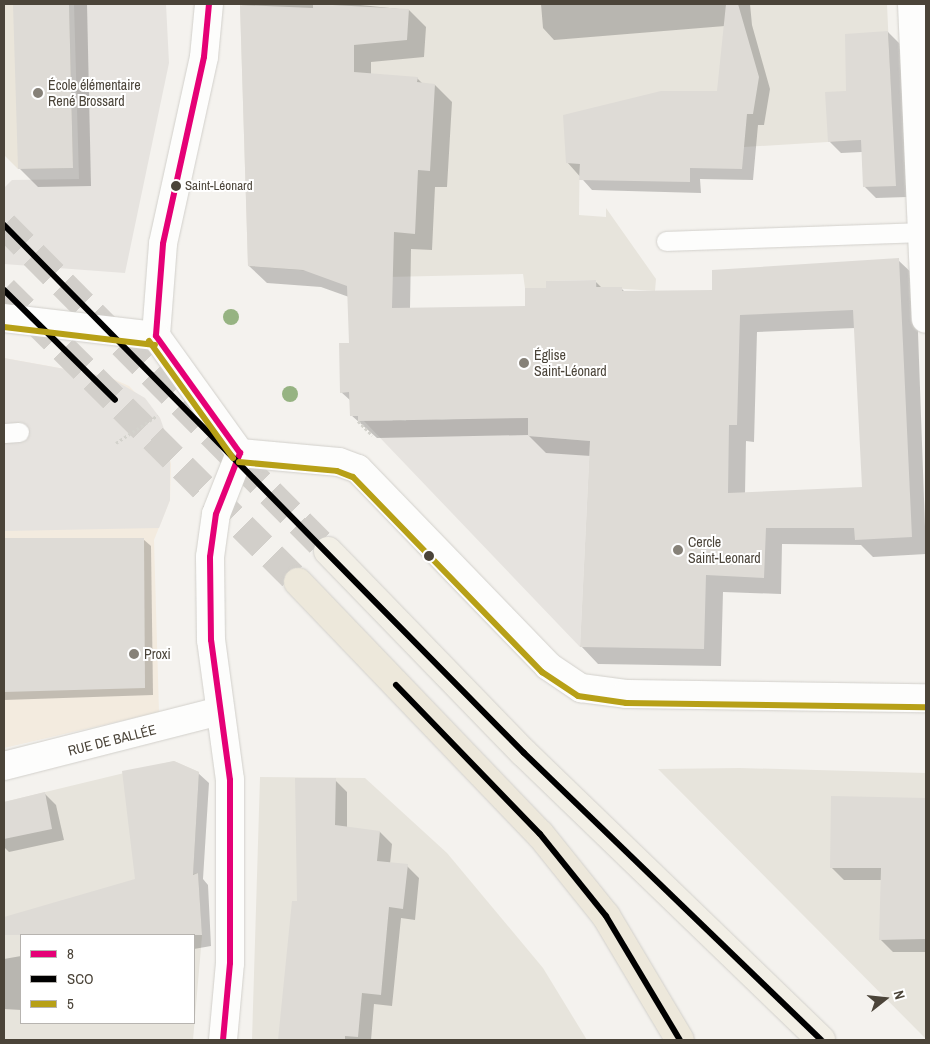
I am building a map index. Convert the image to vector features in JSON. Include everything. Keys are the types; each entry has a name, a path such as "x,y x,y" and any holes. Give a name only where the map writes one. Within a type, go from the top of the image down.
{"highway":[{"path":"298,582 540,834 606,916 680,1040"}],"main road":[{"path":"328,551 524,753 821,1040"}],"street":[{"path":"209,4 204,57 164,244 156,336 240,453 339,462 358,469 548,666 581,688 626,694 926,698"},
{"path":"912,4 926,319"},
{"path":"4,318 156,336"},
{"path":"223,1040 230,963 230,780 219,711 210,558 216,514 240,453"},
{"name":"RUE DE BALLÉE","path":"4,766 219,711"}],"lane":[{"path":"666,241 922,232"}],"path":[{"path":"116,443 158,415"}],"shaded area":[{"name":"École élémentaire René Brossard","path":"4,4 69,4 73,168 18,169 4,155"},
{"path":"74,4 166,4 169,63 125,273 4,264 4,188 12,180 79,179"},
{"path":"240,4 887,4 893,138 744,147 580,143 579,215 606,217 606,208 656,279 655,291 597,287 596,280 546,281 546,288 525,288 523,274 387,277 248,266"},
{"path":"4,358 109,377 129,386 160,418 171,464 170,500 154,540 159,712 4,748"},
{"path":"4,358 109,377 145,398 160,418 170,445 170,500 159,528 4,531"},
{"path":"528,412 528,436 590,441 580,647 364,421 392,421 399,415 400,420 406,421 406,414 442,420"},
{"path":"174,761 199,772 193,874 198,873 202,936 195,1017 195,934 20,934 20,1024 194,1024 193,1040 4,1040 4,802"},
{"path":"740,768 926,773 926,1039 658,769"},
{"path":"260,777 365,778 447,853 543,968 587,1040 252,1040"}],"building":[{"name":"École élémentaire René Brossard","path":"13,4 69,4 73,168 18,169"},
{"path":"313,4 409,9 407,40 354,45 354,72 418,77 417,82 435,84 430,171 418,170 415,234 394,232 392,308 525,306 525,288 546,288 546,281 596,280 596,287 622,287 622,291 712,290 712,270 899,258 912,537 855,540 854,528 766,528 764,578 706,575 704,649 580,647 590,441 528,436 528,418 358,421 358,416 350,416 349,392 340,393 339,343 349,343 347,286 303,270 248,266 240,5 313,8","holes":["853,310 862,487 728,493 729,425 737,425 740,315"]},
{"path":"726,4 738,4 759,77 753,114 747,114 742,169 690,168 690,182 579,180 580,164 566,163 563,115 661,91 717,91"},
{"path":"888,31 896,186 863,187 861,140 828,142 825,92 846,91 845,34"},
{"path":"4,538 144,538 145,688 4,692"},
{"path":"174,761 199,772 193,875 198,873 202,935 4,935 4,917 135,879 122,771"},
{"path":"295,778 336,778 335,825 380,831 377,861 408,864 403,909 389,907 381,995 362,993 358,1037 345,1036 345,1040 278,1040 292,901 297,901"},
{"path":"45,792 52,829 4,839 4,802"},
{"path":"831,796 926,798 925,939 879,940 881,868 830,868"}],"tunnel":[{"path":"4,225 328,551"},
{"path":"4,290 298,582"}],"transit line":[{"name":"8","path":"209,4 204,57 163,244 156,336 240,453"},
{"name":"SCO","path":"4,225 524,753 821,1040"},
{"name":"SCO","path":"4,290 115,400"},
{"name":"5","path":"4,327 155,345"},
{"name":"5","path":"149,341 233,458"},
{"name":"8","path":"223,1040 230,963 230,780 211,640 210,557 216,514 240,453"},
{"name":"5","path":"239,462 337,471 353,477 542,672 578,696 626,703 926,707"},
{"name":"SCO","path":"396,685 540,834 606,916 680,1040"}],"place":[{"name":"École élémentaire René Brossard","path":"38,93"},
{"name":"Saint-Léonard","path":"176,186"},
{"name":"Église Saint-Léonard","path":"524,363"},
{"name":"Cercle Saint-Leonard","path":"678,550"},
{"name":"Proxi","path":"134,654"}]}
